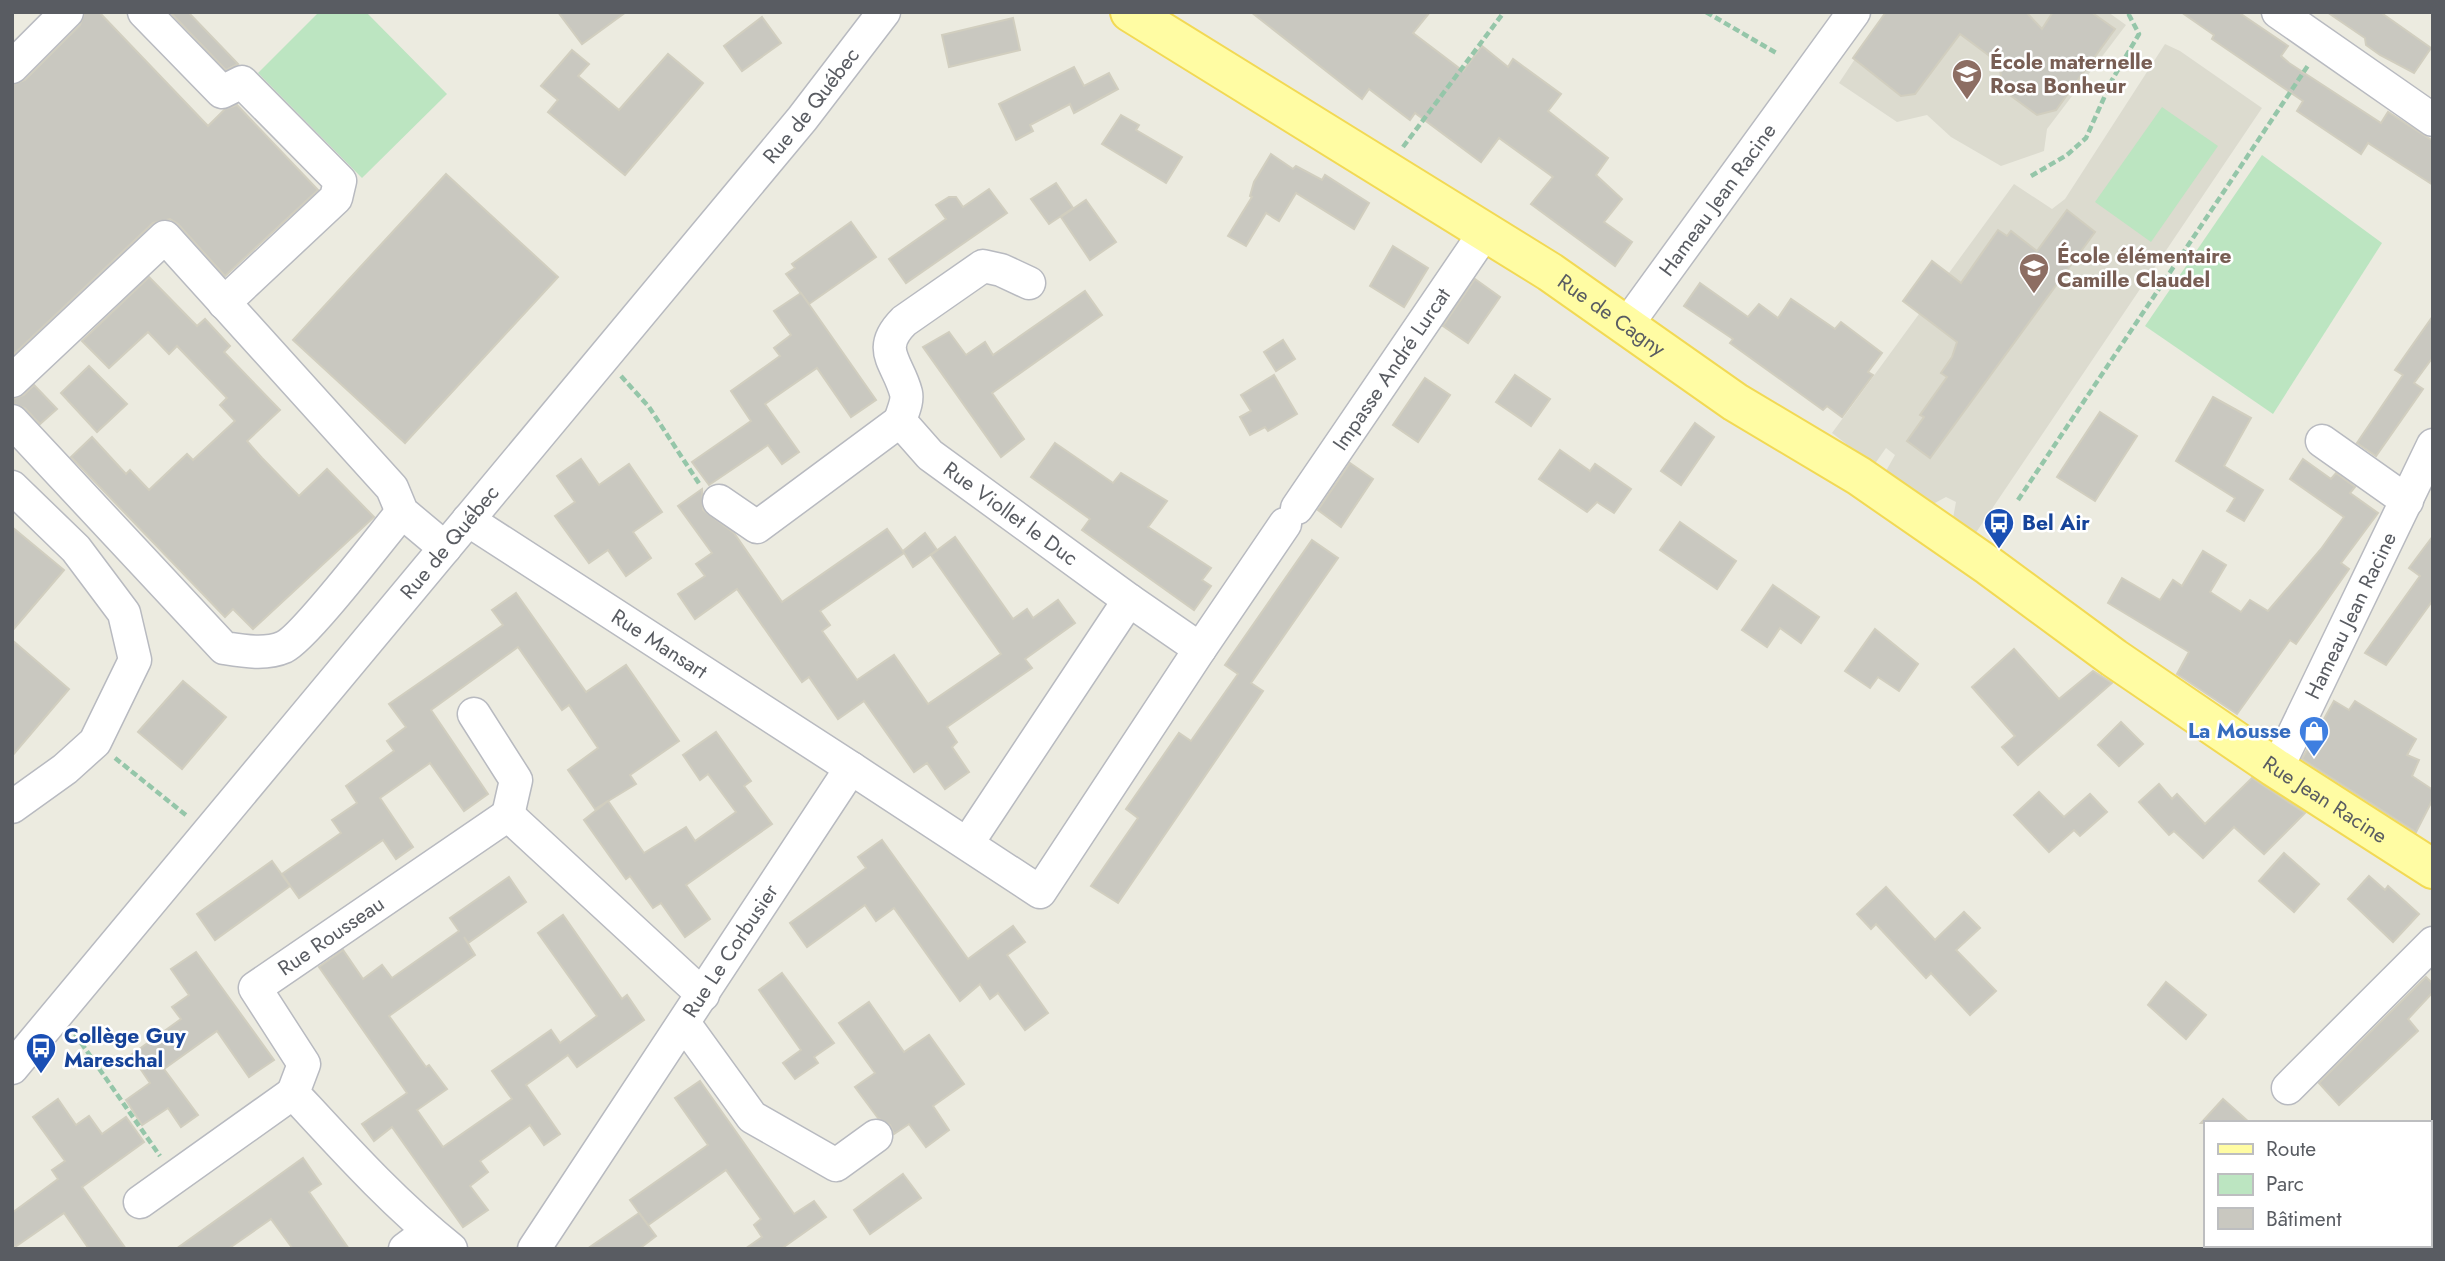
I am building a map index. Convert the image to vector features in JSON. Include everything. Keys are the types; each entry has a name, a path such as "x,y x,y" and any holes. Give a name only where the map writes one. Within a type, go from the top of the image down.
{"main road":[{"name":"Rue de Cagny","path":"1130,12 1485,232 1735,402 1859,476 2082,632"},
{"name":"Rue Jean Racine","path":"2082,632 2114,658 2274,767 2433,869"}],"street":[{"path":"12,67 66,12"},
{"path":"144,12 222,92 242,82 340,181 336,198 224,303"},
{"name":"Rue de Québec","path":"12,1068 803,119 884,12"},
{"name":"Hameau Jean Racine","path":"1626,326 1854,12"},
{"path":"2278,12 2433,120"},
{"name":"Impasse André Lurcat","path":"1200,649 1485,232"},
{"path":"12,380 165,237 392,488 402,512 445,548"},
{"path":"719,501 757,527 900,421 907,397 888,347 892,332 904,321 983,267 1001,270 1029,283"},
{"path":"12,421 225,648 253,652 284,647 303,629 402,512"},
{"name":"Rue Viollet le Duc","path":"900,421 930,455 1129,600"},
{"path":"2322,441 2407,501"},
{"name":"Hameau Jean Racine","path":"2274,767 2337,649 2433,445"},
{"path":"12,487 76,549 124,612 135,660 95,742 65,769 12,807"},
{"name":"Rue Mansart","path":"468,520 851,768"},
{"path":"851,768 1040,892 1200,649 1129,600 967,844"},
{"path":"474,714 516,780 508,816 703,995"},
{"name":"Rue Le Corbusier","path":"534,1249 851,768"},
{"name":"Rue Rousseau","path":"293,1093 304,1064 255,988 508,816"},
{"path":"2288,1088 2433,943"},
{"path":"684,1023 752,1117 836,1165 876,1136"},
{"path":"140,1202 293,1093 429,1243"}],"path":[{"path":"1385,170 1504,12"},
{"path":"1706,12 1778,54"},
{"path":"2031,176 2067,155 2086,138 2112,80 2139,34 2130,12"},
{"path":"2018,500 2322,43"},
{"path":"597,366 623,377 649,407 702,488 719,501"},
{"path":"95,742 208,833"},
{"path":"60,1011 174,1177"}],"shaded area":[{"name":"École maternelle Rosa Bonheur","path":"1886,12 2108,12 2126,25 2047,129 2044,151 2001,166 1951,137 1927,115 1897,122 1839,83"},
{"name":"École élémentaire Camille Claudel","path":"2165,44 2180,51 2262,108 1975,534 1953,518 1956,502 1946,497 1933,504 1886,471 1895,455 1886,448 1874,465 1832,433 2014,184 2052,209 2065,199"}],"green space":[{"path":"319,12 366,12 447,94 362,178 258,73"},
{"path":"2162,107 2218,146 2151,242 2095,202"},
{"path":"2262,155 2382,243 2273,414 2145,326"}],"building":[{"path":"85,12 99,12 208,126 225,109 237,105 318,190 225,276 178,224 170,219 153,223 12,356 12,85 25,80 80,25"},
{"path":"170,12 188,12 238,64 226,70"},
{"path":"558,12 626,12 582,44"},
{"path":"1251,12 1430,12 1413,33 1463,71 1482,46 1508,67 1513,59 1561,94 1548,111 1608,158 1596,175 1622,199 1604,222 1632,242 1615,266 1531,204 1553,177 1499,138 1481,162 1415,113 1410,120 1369,89 1362,99"},
{"path":"1886,12 2026,12 2042,29 2053,12 2091,12 2115,29 2056,110 2037,115 2003,90 1999,63 1960,34 1915,94 1901,96 1853,58"},
{"path":"2181,12 2238,12 2288,46 2281,56 2289,63 2381,123 2388,112 2433,141 2433,185 2368,143 2361,154 2297,111 2303,101 2212,39 2214,35"},
{"path":"2327,12 2380,12 2431,48 2414,73 2380,55 2366,45 2365,38"},
{"path":"762,17 781,43 742,71 724,46"},
{"path":"1013,18 1020,50 949,67 942,35"},
{"path":"572,50 589,64 578,76 619,110 668,54 703,83 625,175 548,112 558,100 541,86"},
{"path":"1074,67 1084,86 1109,73 1118,89 1074,113 1070,104 1030,125 1033,131 1016,140 999,104"},
{"path":"1121,115 1139,125 1136,130 1182,157 1166,183 1102,144"},
{"path":"1271,154 1293,169 1296,166 1322,180 1325,175 1369,203 1354,229 1296,193 1279,221 1266,213 1246,246 1228,236 1252,197 1250,196 1254,182"},
{"path":"446,174 558,277 405,443 293,340"},
{"path":"1056,183 1073,208 1049,224 1031,199"},
{"path":"989,189 1007,213 906,283 889,259 946,219 936,205 949,197 956,197 963,207"},
{"path":"1086,200 1116,242 1090,260 1061,217"},
{"path":"2067,210 2095,232 1930,458 1907,441 1924,417 1920,415 1947,377 1941,373 1952,357 1957,342 1903,301 1932,261 1961,283 1998,230 2007,236 2011,231 2037,251"},
{"path":"851,222 876,257 809,304 786,274 795,268 792,264"},
{"path":"1393,246 1428,268 1404,307 1370,286"},
{"path":"149,277 197,326 205,319 230,346 224,352 280,410 247,441 262,458 299,496 327,469 374,517 253,629 233,609 225,617 71,457 92,437 126,474 130,470 149,490 187,454 193,460 235,421 220,405 227,398 177,346 169,354 148,332 109,368 82,341"},
{"path":"1475,279 1500,297 1468,343 1443,326"},
{"path":"1700,283 1748,317 1759,304 1778,318 1791,299 1835,329 1841,322 1882,353 1868,372 1873,375 1842,417 1827,406 1823,410 1730,343 1733,339 1684,306"},
{"path":"1085,291 1102,315 992,393 1024,439 1001,457 923,347 949,332 966,355 985,342 993,355"},
{"path":"801,293 876,400 851,417 817,368 765,404 799,452 782,464 768,445 709,485 692,462 751,421 731,391 780,356 774,348 791,335 774,311"},
{"path":"2433,316 2433,357 2414,383 2423,389 2376,456 2357,443 2403,375 2395,370"},
{"path":"1283,340 1295,359 1276,371 1264,352"},
{"path":"89,366 127,404 97,432 61,393"},
{"path":"1274,375 1297,414 1268,431 1265,427 1250,435 1240,417 1251,411 1241,395"},
{"path":"1515,375 1550,399 1531,426 1496,402"},
{"path":"1425,378 1450,395 1418,442 1393,425"},
{"path":"34,385 57,409 40,424 25,408 12,403 12,399 24,395"},
{"path":"2213,397 2251,418 2224,466 2263,490 2244,521 2227,511 2235,498 2176,461"},
{"path":"2100,412 2137,436 2095,501 2057,477"},
{"path":"1695,423 1714,437 1681,485 1661,471"},
{"path":"1055,443 1113,483 1121,473 1167,501 1148,527 1211,568 1202,580 1211,586 1194,610 1082,530 1090,519 1031,477"},
{"path":"1560,450 1590,471 1595,464 1631,489 1614,513 1597,502 1587,512 1539,479"},
{"path":"581,459 599,485 629,464 662,512 633,532 651,558 626,576 608,550 589,563 555,516 575,502 557,476"},
{"path":"2303,459 2331,479 2336,473 2355,487 2350,493 2378,513 2341,563 2349,569 2296,644 2290,640 2237,714 2177,674 2189,652 2108,603 2122,578 2160,600 2173,580 2182,586 2203,551 2226,565 2210,592 2241,612 2250,600 2268,611 2321,549 2344,517 2290,479"},
{"path":"1350,463 1373,479 1341,527 1318,510"},
{"path":"702,489 703,510 734,533 782,602 887,529 904,553 820,611 830,625 822,631 857,680 894,655 928,704 1001,654 931,555 955,537 1013,619 1027,609 1033,618 1058,600 1075,623 1025,659 1032,668 947,727 957,742 952,747 969,772 945,789 927,763 914,772 864,701 838,719 809,677 802,682 737,589 695,619 678,594 705,576 696,564 712,553 678,506"},
{"path":"1680,522 1736,561 1717,589 1660,550"},
{"path":"12,527 64,570 12,631"},
{"path":"925,533 937,550 913,567 903,551"},
{"path":"2433,536 2433,600 2386,665 2365,653 2420,576 2409,568"},
{"path":"1312,540 1338,558 1251,683 1263,691 1118,903 1091,886 1138,818 1126,809 1179,733 1191,741 1238,674 1225,665"},
{"path":"1773,585 1819,617 1801,643 1780,628 1767,647 1742,630"},
{"path":"516,593 586,692 626,665 679,741 630,775 636,784 595,809 568,770 598,748 569,705 562,710 518,647 431,710 488,794 464,811 430,763 380,798 413,847 396,859 383,840 299,898 282,874 341,833 332,820 357,803 346,786 394,751 387,741 406,727 389,704 503,625 492,610"},
{"path":"1875,629 1918,664 1899,691 1878,677 1870,688 1845,671"},
{"path":"12,640 69,689 12,756"},
{"path":"2014,649 2059,699 2093,671 2112,683 2018,765 2002,747 2015,736 1972,687"},
{"path":"183,681 226,717 182,769 138,732"},
{"path":"2334,701 2349,710 2355,701 2416,739 2407,755 2419,760 2412,776 2433,790 2433,799 2416,832 2302,759"},
{"path":"2121,722 2143,744 2119,766 2098,745"},
{"path":"716,732 751,781 744,786 772,824 686,885 710,919 685,937 661,903 653,908 630,876 626,879 584,820 608,801 644,853 686,827 695,841 736,812 708,774 700,780 683,755"},
{"path":"2252,778 2305,813 2264,854 2234,827 2203,858 2174,831 2169,835 2139,802 2159,784 2172,799 2177,794 2205,824"},
{"path":"2039,792 2064,817 2090,794 2107,812 2080,836 2074,830 2049,852 2014,815"},
{"path":"882,840 968,959 1013,926 1025,942 1007,955 1048,1013 1025,1030 998,993 990,999 980,984 960,1001 894,908 876,921 865,905 807,947 790,923 866,868 858,857"},
{"path":"2284,853 2319,884 2294,912 2259,881"},
{"path":"272,861 290,886 215,940 197,914"},
{"path":"2369,876 2385,890 2388,886 2419,914 2393,942 2348,899"},
{"path":"509,877 526,902 468,943 464,937 475,955 389,1016 426,1067 429,1065 447,1089 417,1110 443,1147 512,1099 492,1071 551,1030 560,1043 597,1016 538,933 563,915 622,999 627,995 644,1020 577,1067 568,1055 526,1085 560,1134 544,1145 530,1125 480,1161 488,1172 470,1186 488,1210 463,1227 392,1127 374,1141 362,1124 407,1093 319,967 343,950 363,979 382,965 392,978 459,931 450,918"},
{"path":"1886,887 1935,940 1964,912 1980,928 1956,950 1996,991 1970,1015 1931,973 1926,978 1876,924 1871,929 1857,914"},
{"path":"196,952 274,1060 249,1077 217,1031 164,1069 198,1115 181,1127 168,1108 142,1125 126,1100 150,1083 131,1055 181,1019 172,1007 189,995 171,969"},
{"path":"782,973 834,1043 814,1057 818,1063 795,1079 783,1063 801,1050 759,990"},
{"path":"2426,977 2433,984 2433,992 2408,1019 2418,1031 2339,1105 2319,1083"},
{"path":"2166,982 2206,1015 2186,1039 2148,1005"},
{"path":"869,1002 904,1052 929,1035 964,1084 933,1106 949,1130 926,1147 909,1124 894,1134 890,1125 878,1118 855,1087 875,1073 839,1023"},
{"path":"700,1081 794,1214 814,1201 826,1217 781,1249 745,1249 762,1237 754,1225 761,1219 726,1170 648,1225 630,1200 708,1145 675,1098"},
{"path":"58,1099 76,1125 89,1116 102,1134 126,1117 144,1142 82,1187 126,1249 89,1249 64,1213 12,1249 12,1213 58,1179 52,1170 65,1161 33,1117"},
{"path":"2223,1099 2248,1121 2204,1121 2201,1123"},
{"path":"303,1158 321,1184 309,1192 349,1249 293,1249 271,1219 228,1249 176,1249"},
{"path":"903,1174 921,1198 870,1234 854,1210"},
{"path":"639,1213 656,1236 639,1249 587,1249"}],"place":[{"name":"École maternelle Rosa Bonheur","path":"1967,101"},
{"name":"École élémentaire Camille Claudel","path":"2034,295"},
{"name":"Bel Air","path":"1999,550"},
{"name":"La Mousse","path":"2314,758"},
{"name":"Collège Guy Mareschal","path":"41,1075"}]}
